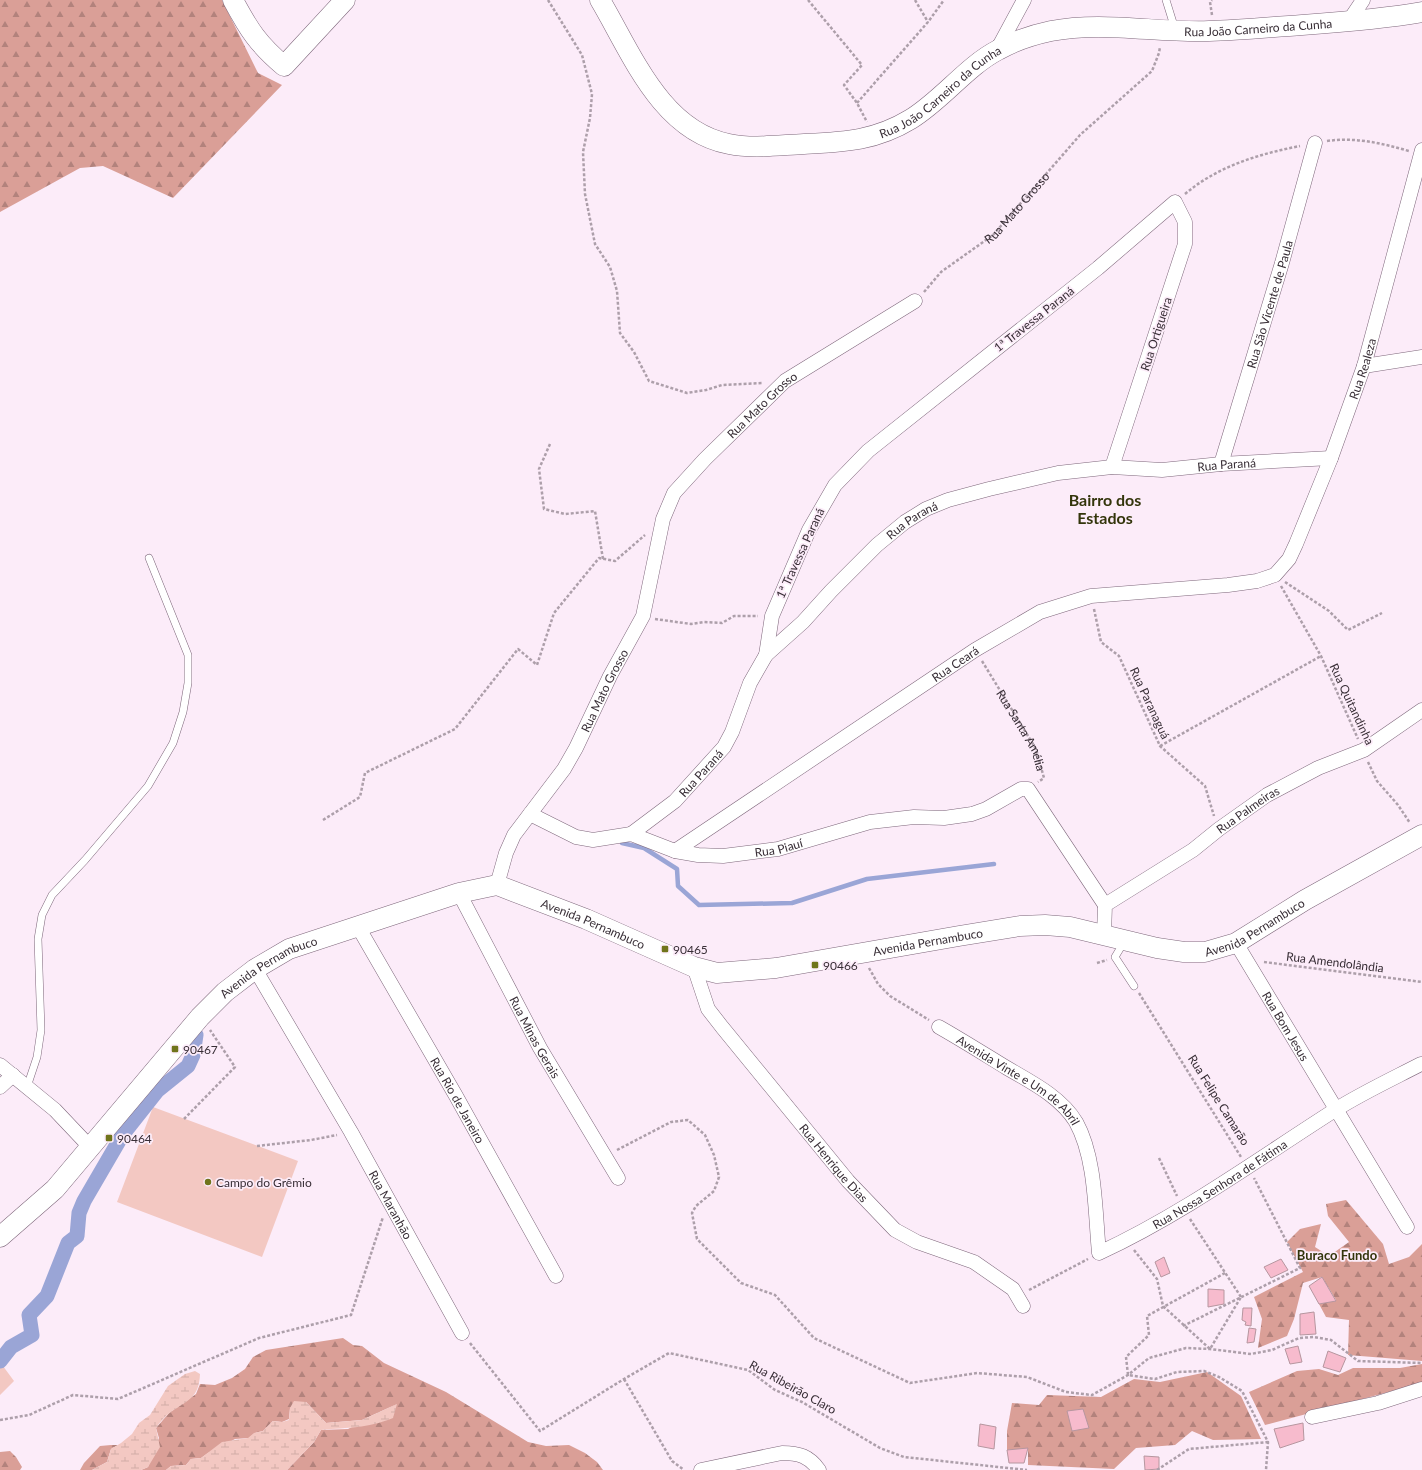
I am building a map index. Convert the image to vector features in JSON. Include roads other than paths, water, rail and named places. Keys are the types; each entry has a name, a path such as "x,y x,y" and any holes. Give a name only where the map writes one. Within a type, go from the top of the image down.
{"street":[{"path":"233,0 246,26 264,49 284,66 345,0"},
{"name":"Rua João Carneiro da Cunha","path":"600,0 646,81 668,109 690,128 710,138 730,145 755,146 833,142 875,137 910,120 934,103 996,50 1026,37 1052,31 1118,28 1168,30 1244,30 1349,21 1422,12"},
{"path":"996,50 1024,0"},
{"path":"1349,21 1363,0"},
{"name":"Rua São Vicente de Paula","path":"1221,464 1282,263 1315,143"},
{"name":"Rua Realeza","path":"1275,575 1289,559 1331,458 1364,366 1421,152"},
{"name":"Rua Ortigueira","path":"1112,467 1185,244 1185,222 1175,202"},
{"name":"1ª Travessa Paraná","path":"766,655 772,616 822,505 835,485 847,471 868,451 1098,268 1175,202"},
{"name":"Rua Mato Grosso","path":"497,885 506,853 514,835 564,769 576,748 610,676 643,616 663,519 674,494 683,482 785,381 915,302"},
{"path":"1364,366 1422,357"},
{"name":"Rua Paraná","path":"631,834 675,801 724,747 732,732 750,683 766,655 803,622 831,591 877,545 905,522 926,510 948,500 1058,473 1112,467 1162,470 1221,464 1331,458"},
{"name":"Rua Ceará","path":"674,851 975,650 1040,612 1091,596 1257,582 1275,575"},
{"name":"Rua Palmeiras","path":"1105,905 1193,850 1218,829 1267,795 1318,768 1364,750 1422,710"},
{"name":"Rua Piauí","path":"631,834 674,851 698,855 743,855 778,849 870,822 914,817 944,818 972,814 986,809 1021,789 1028,789"},
{"name":"Rua Santa Amélia","path":"1028,789 1105,905"},
{"path":"530,814 576,837 600,840 631,834"},
{"name":"Avenida Pernambuco","path":"0,1237 54,1189 200,1017 225,992 255,968 289,949 357,925 459,893 497,885 586,919 694,967 717,973 743,972 862,954 1020,926 1045,925 1070,927 1184,952 1205,952 1236,943 1305,900 1420,836"},
{"name":"Rua Minas Gerais","path":"459,893 540,1048 618,1178"},
{"path":"1104,935 1105,905"},
{"name":"Rua Rio de Janeiro","path":"357,925 456,1096 556,1276"},
{"name":"Rua Bom Jesus","path":"1236,943 1337,1109"},
{"name":"Rua Henrique Dias","path":"694,967 706,1004 722,1027 843,1175 875,1210 895,1230 917,1242 974,1262 1013,1289 1020,1301"},
{"name":"Rua Maranhão","path":"255,968 351,1132 462,1333"},
{"name":"Avenida Vinte e Um de Abril","path":"939,1026 1046,1092 1064,1107 1075,1121 1084,1140 1090,1164 1100,1253"},
{"name":"Rua Nossa Senhora de Fátima","path":"1100,1253 1183,1208 1337,1109 1420,1064"},
{"path":"0,1065 55,1110 90,1147"},
{"path":"0,1087 13,1075"},
{"path":"1337,1109 1407,1227"},
{"path":"1312,1417 1378,1403 1422,1389"},
{"path":"701,1470 782,1453 796,1453 813,1461 819,1470"}],"lane":[{"path":"1166,0 1168,30"},
{"path":"27,1087 36,1057 41,1030 38,939 42,915 52,895 85,860 148,786 173,743 183,712 188,683 188,655 149,558"},
{"path":"1126,940 1115,957 1134,986"}],"waterway":[{"path":"622,843 644,848 677,869 678,886 699,905 792,903 867,879 994,864"},
{"path":"0,1361 11,1347 32,1335 29,1315 47,1296 68,1243 77,1236 79,1213 84,1201 123,1134 157,1091 188,1066 193,1055 196,1035"}],"place":[{"name":"90465","path":"665,949"},
{"name":"90466","path":"815,965"},
{"name":"90467","path":"175,1049"},
{"name":"90464","path":"109,1138"},
{"name":"Campo do Grêmio","path":"208,1182"}],"district":[{"name":"Bairro dos Estados","path":"1105,508"},
{"name":"Buraco Fundo","path":"1337,1255"}]}
